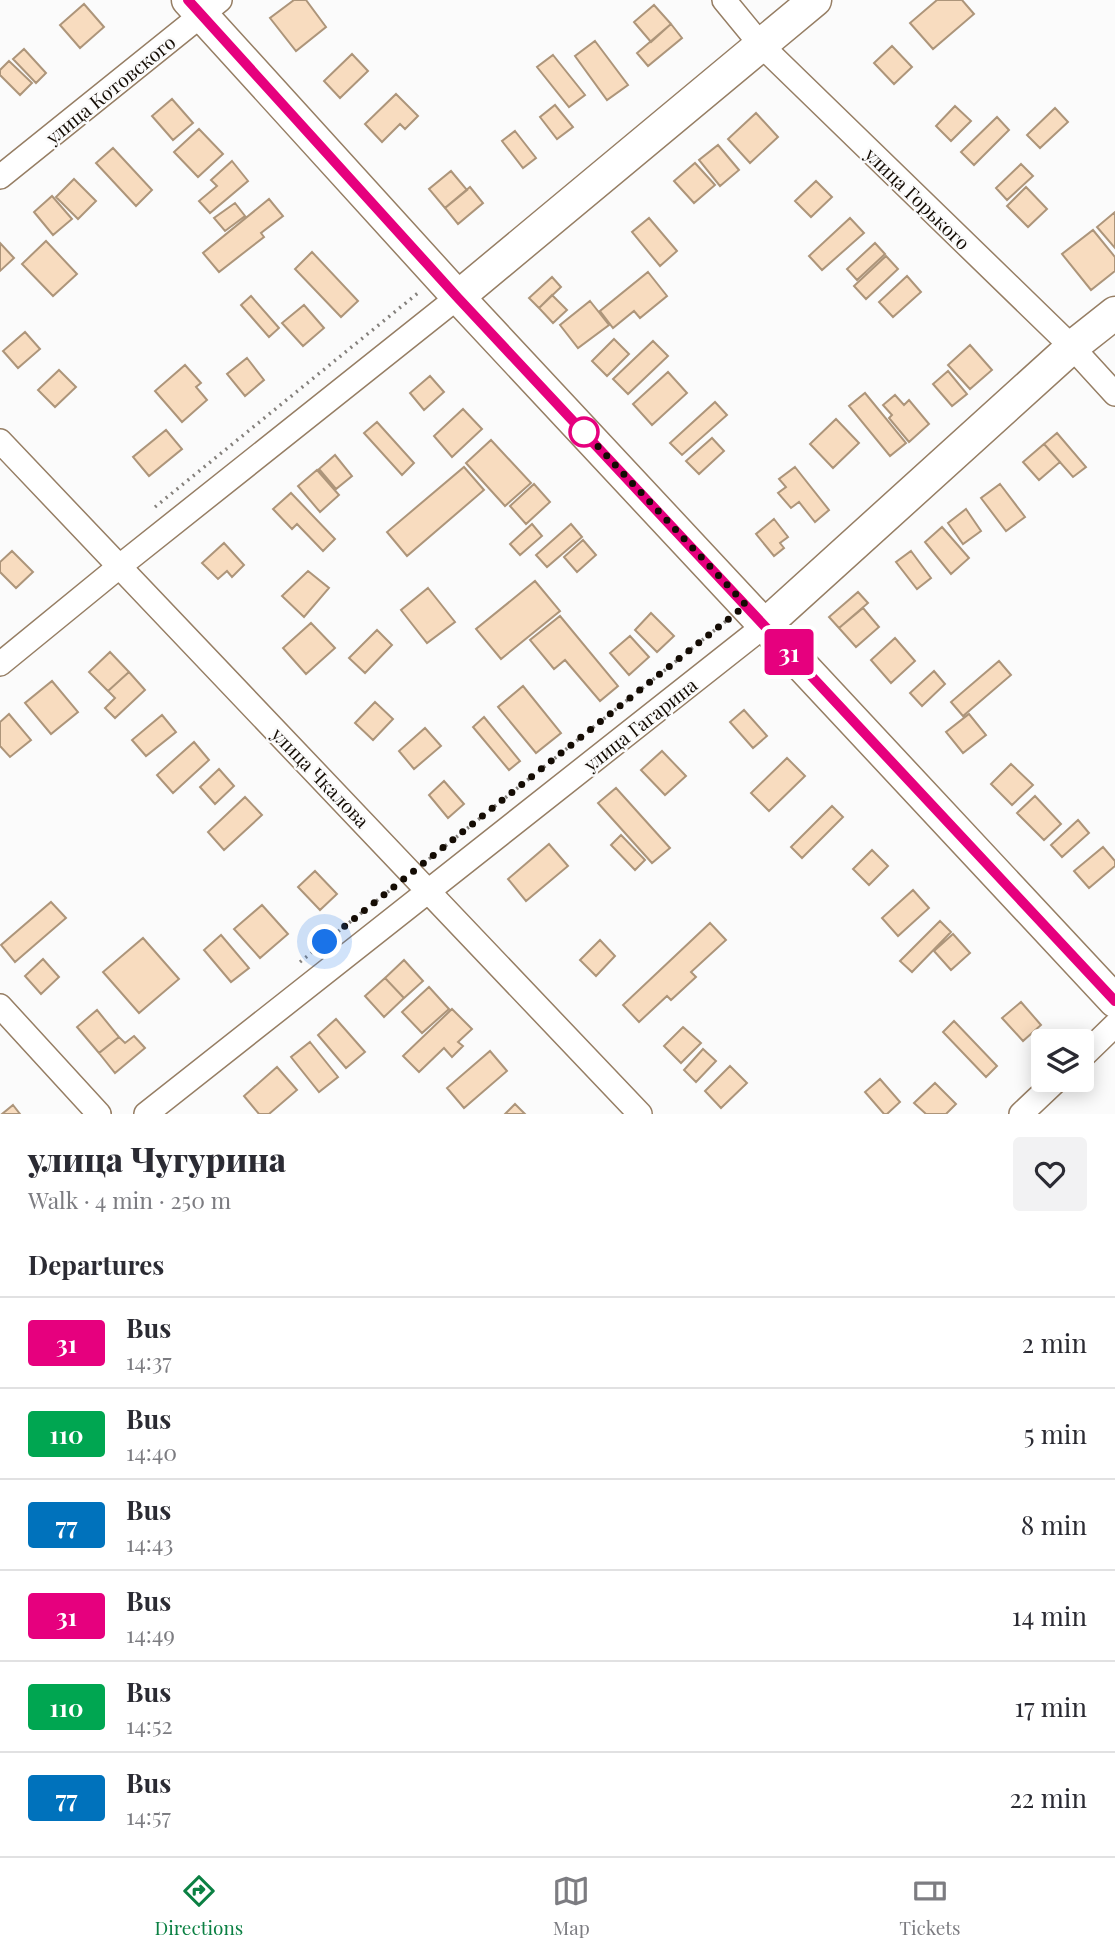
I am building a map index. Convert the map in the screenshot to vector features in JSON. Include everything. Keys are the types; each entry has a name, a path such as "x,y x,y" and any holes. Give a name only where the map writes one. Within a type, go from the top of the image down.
{"street":[{"name":"улица Горького","path":"724,0 761,45 1072,347 1115,394"},
{"path":"0,664 120,566 449,287 815,0"},
{"path":"203,5 449,287 1115,1001"},
{"name":"улица Котовского","path":"0,177 203,5"},
{"name":"улица Гагарина","path":"146,1114 429,891 1115,313"},
{"name":"улица Чкалова","path":"0,441 640,1114"},
{"path":"0,1006 99,1114"},
{"path":"1094,1045 1115,1025"},
{"path":"1021,1114 1044,1092"}],"path":[{"path":"147,514 449,287"},
{"path":"293,967 412,873 755,615"}],"building":[{"path":"294,0 306,0 326,27 296,51 270,18"},
{"path":"937,0 962,0 974,14 933,49 910,23"},
{"path":"84,4 104,27 80,48 60,25"},
{"path":"654,5 671,24 651,42 634,22"},
{"path":"671,24 682,38 648,66 637,53"},
{"path":"595,41 628,85 607,100 575,56"},
{"path":"892,46 912,67 894,84 874,63"},
{"path":"24,49 46,73 36,83 13,59"},
{"path":"352,54 368,71 340,98 324,81"},
{"path":"553,55 585,95 569,107 537,67"},
{"path":"9,61 32,83 20,95 0,75 0,70"},
{"path":"396,94 418,116 405,129 400,124 382,142 365,124"},
{"path":"172,99 193,123 173,140 152,116"},
{"path":"555,105 573,127 557,139 540,117"},
{"path":"955,106 971,121 951,141 936,126"},
{"path":"1055,108 1068,122 1040,148 1027,135"},
{"path":"756,113 778,137 750,163 728,139"},
{"path":"997,117 1009,130 974,165 961,152"},
{"path":"199,129 223,154 198,177 174,152"},
{"path":"515,131 536,158 523,168 502,141"},
{"path":"718,145 739,170 720,186 699,160"},
{"path":"113,148 152,190 136,206 96,163"},
{"path":"232,161 248,181 210,213 199,201 217,186 211,180"},
{"path":"695,163 715,185 694,203 674,181"},
{"path":"1021,164 1033,176 1007,200 996,188"},
{"path":"451,171 467,190 445,208 429,189"},
{"path":"74,179 96,201 78,219 56,197"},
{"path":"816,181 832,197 811,217 795,201"},
{"path":"470,187 483,203 458,224 445,208"},
{"path":"1026,187 1047,209 1028,227 1007,206"},
{"path":"52,196 72,219 53,235 34,212"},
{"path":"269,199 283,216 261,233 264,237 219,272 203,253"},
{"path":"235,203 245,216 225,231 214,218"},
{"path":"1115,212 1115,248 1097,227"},
{"path":"649,218 677,251 660,266 632,232"},
{"path":"850,218 864,233 822,270 809,256"},
{"path":"1093,230 1115,257 1115,271 1091,290 1062,254"},
{"path":"46,241 77,274 53,296 22,264"},
{"path":"0,243 14,258 0,271"},
{"path":"875,243 885,254 857,280 847,269"},
{"path":"312,252 358,301 341,317 295,269"},
{"path":"886,256 898,269 866,299 854,286"},
{"path":"648,272 667,296 640,318 634,311 613,328 600,311"},
{"path":"907,276 921,292 893,317 879,302"},
{"path":"552,277 561,287 539,308 529,298"},
{"path":"552,295 567,310 553,323 539,308"},
{"path":"251,296 279,328 269,337 241,305"},
{"path":"590,301 609,325 578,348 560,325"},
{"path":"304,305 324,328 303,346 282,323"},
{"path":"25,332 40,349 18,368 3,351"},
{"path":"614,339 629,354 607,376 592,361"},
{"path":"653,341 668,356 628,394 613,379"},
{"path":"970,345 992,370 970,389 948,365"},
{"path":"247,358 264,380 245,396 227,374"},
{"path":"185,365 201,383 196,387 207,400 182,422 155,391"},
{"path":"59,370 76,387 55,407 38,390"},
{"path":"948,371 967,394 952,406 933,384"},
{"path":"668,372 687,393 652,425 633,404"},
{"path":"430,376 444,392 424,410 410,393"},
{"path":"865,393 906,443 890,456 849,406"},
{"path":"895,395 904,405 909,400 929,424 909,442 889,418 892,415 883,405"},
{"path":"715,402 727,415 682,455 670,443"},
{"path":"463,409 482,429 452,457 434,436"},
{"path":"836,419 859,443 833,468 810,444"},
{"path":"377,422 414,463 402,475 364,433"},
{"path":"166,430 182,449 149,476 133,457"},
{"path":"1057,433 1086,467 1073,477 1044,444"},
{"path":"712,438 724,451 699,474 686,461"},
{"path":"491,440 531,483 505,506 466,463"},
{"path":"1044,444 1060,462 1039,480 1023,462"},
{"path":"335,455 352,476 336,489 319,469"},
{"path":"464,467 484,490 407,556 387,532"},
{"path":"795,467 829,510 815,522 799,502 791,508 778,493 786,487 779,479"},
{"path":"317,470 339,495 320,512 298,486"},
{"path":"534,484 550,502 526,524 510,506"},
{"path":"1000,484 1025,517 1006,531 981,498"},
{"path":"291,493 335,539 323,551 297,524 292,529 273,509"},
{"path":"966,509 981,531 963,544 948,523"},
{"path":"774,519 788,537 780,543 784,548 774,556 756,534"},
{"path":"532,524 542,536 520,555 510,544"},
{"path":"571,524 582,537 547,567 536,555"},
{"path":"942,527 969,558 951,574 925,542"},
{"path":"583,540 596,555 577,572 564,557"},
{"path":"224,543 244,565 232,577 227,571 218,579 202,563"},
{"path":"12,551 33,572 16,588 0,572 0,562"},
{"path":"911,551 931,578 917,589 896,562"},
{"path":"308,571 329,588 304,617 282,596"},
{"path":"535,581 560,611 501,659 476,629"},
{"path":"428,588 455,622 427,643 401,610"},
{"path":"858,592 868,603 839,628 829,617"},
{"path":"863,608 879,627 856,647 839,628"},
{"path":"651,613 674,636 657,652 635,630"},
{"path":"560,616 618,686 600,701 565,660 554,669 530,640"},
{"path":"311,623 335,648 306,674 283,648"},
{"path":"377,630 392,645 365,673 349,658"},
{"path":"630,636 649,657 629,675 610,653"},
{"path":"895,638 915,661 891,683 871,660"},
{"path":"110,652 129,672 108,691 89,672"},
{"path":"999,661 1011,675 963,716 951,702"},
{"path":"934,671 945,684 922,706 910,693"},
{"path":"129,672 145,690 115,718 105,708 115,698 108,691"},
{"path":"52,681 78,712 51,734 25,703"},
{"path":"523,686 561,733 536,753 498,707"},
{"path":"375,702 393,719 373,740 355,723"},
{"path":"744,710 767,736 753,748 730,722"},
{"path":"9,714 31,740 10,757 0,746 0,722"},
{"path":"969,714 986,735 963,753 946,732"},
{"path":"162,715 176,732 146,756 132,740"},
{"path":"484,717 520,761 509,770 473,727"},
{"path":"425,728 441,746 414,769 399,751"},
{"path":"194,742 209,760 173,793 157,775"},
{"path":"662,751 686,776 665,795 641,770"},
{"path":"787,758 805,776 769,811 751,793"},
{"path":"1011,764 1033,785 1012,805 991,784"},
{"path":"219,769 234,786 215,804 200,787"},
{"path":"444,781 464,804 448,818 429,795"},
{"path":"616,788 670,848 652,863 598,803"},
{"path":"1035,796 1061,824 1044,840 1017,813"},
{"path":"245,797 262,815 224,850 208,832"},
{"path":"832,806 843,817 802,858 791,847"},
{"path":"1078,820 1089,833 1062,857 1051,845"},
{"path":"621,835 645,860 635,870 611,845"},
{"path":"549,844 568,866 526,901 508,879"},
{"path":"1103,847 1115,861 1115,866 1089,888 1074,871"},
{"path":"872,850 888,866 869,885 853,869"},
{"path":"315,871 337,894 320,910 298,887"},
{"path":"913,890 929,908 898,936 882,918"},
{"path":"51,902 66,918 15,962 1,945"},
{"path":"262,905 288,934 260,958 234,929"},
{"path":"940,921 951,932 912,972 900,961"},
{"path":"710,923 726,940 691,972 696,977 671,1000 667,996 639,1022 623,1005"},
{"path":"953,934 970,953 951,970 934,951"},
{"path":"221,935 249,968 231,982 204,950"},
{"path":"143,938 179,979 139,1013 103,972"},
{"path":"600,940 615,956 596,976 580,960"},
{"path":"43,959 59,977 41,994 25,976"},
{"path":"404,960 423,981 404,998 385,978"},
{"path":"385,978 404,998 384,1017 365,996"},
{"path":"429,987 449,1009 422,1033 402,1012"},
{"path":"1021,1002 1041,1025 1031,1029 1031,1034 1023,1041 1002,1018"},
{"path":"452,1009 472,1029 458,1042 463,1046 452,1057 444,1048 419,1072 403,1056"},
{"path":"97,1010 119,1037 99,1053 77,1027"},
{"path":"336,1019 365,1052 346,1068 318,1035"},
{"path":"954,1021 997,1066 986,1077 943,1032"},
{"path":"683,1027 701,1043 681,1063 664,1046"},
{"path":"134,1036 145,1048 115,1073 99,1053 119,1037 125,1043"},
{"path":"310,1042 338,1077 319,1092 291,1057"},
{"path":"703,1049 716,1061 696,1082 684,1070"},
{"path":"490,1051 507,1071 464,1108 447,1088"},
{"path":"730,1066 747,1083 721,1108 705,1091"},
{"path":"277,1067 297,1090 269,1114 259,1114 244,1096"},
{"path":"880,1079 900,1102 887,1114 884,1114 865,1092"},
{"path":"935,1083 956,1104 946,1114 926,1114 914,1103"},
{"path":"515,1104 525,1114 505,1114"},
{"path":"13,1105 20,1114 2,1114"}],"bus line":[{"name":"31","path":"188,0 458,298 1115,1001"}],"route":[{"path":"325,942 746,605 578,425 584,432"}]}
